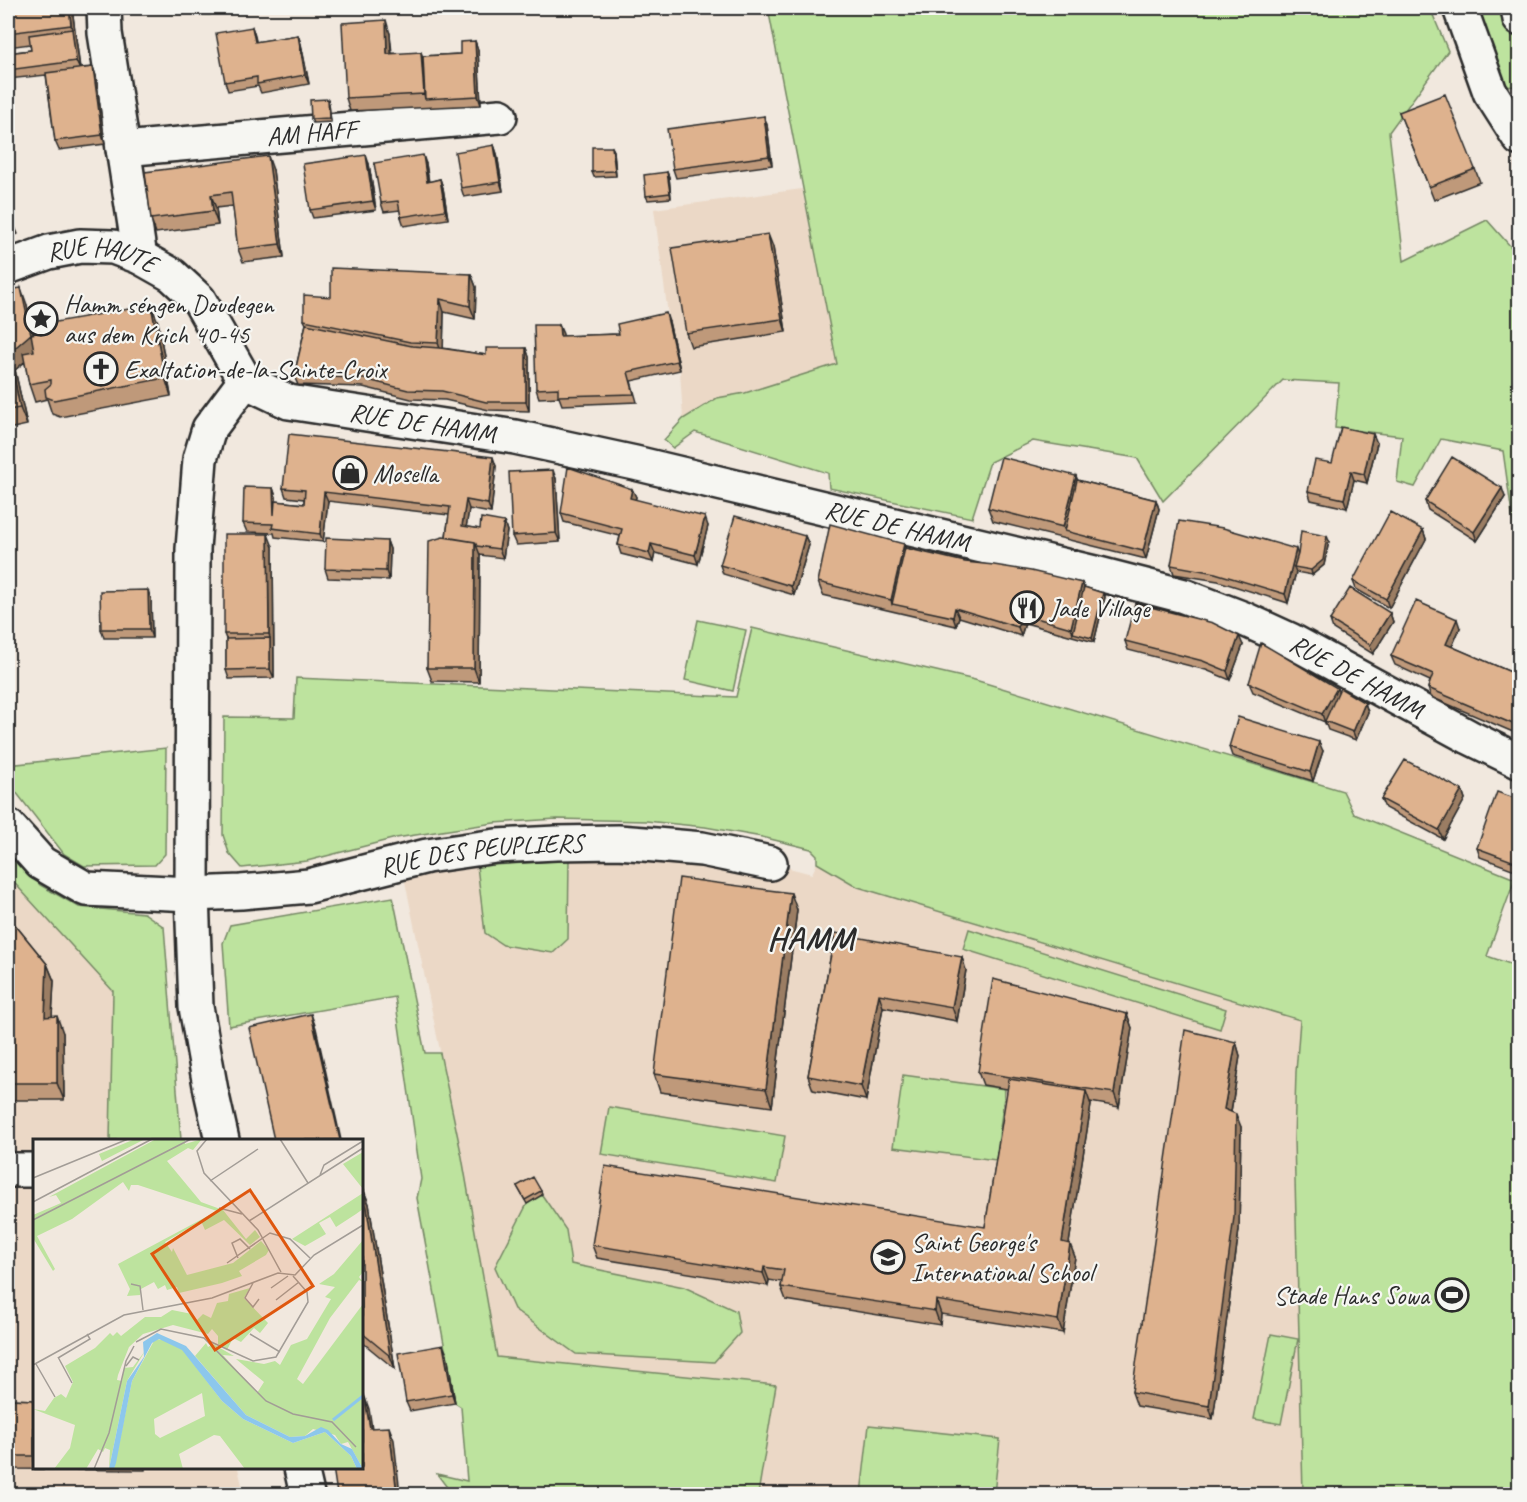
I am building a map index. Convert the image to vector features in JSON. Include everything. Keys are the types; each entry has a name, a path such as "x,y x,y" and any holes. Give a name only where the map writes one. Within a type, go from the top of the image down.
{"street":[{"path":"105,8 105,33 140,257"},
{"path":"1460,8 1490,92 1520,140"},
{"path":"1518,8 1520,19"},
{"name":"AM HAFF","path":"123,148 500,116"},
{"name":"RUE HAUTE","path":"8,267 49,252 80,246 113,247 140,257 172,275 199,300 245,381"},
{"path":"222,1139 196,1007 192,894 193,549 200,459 209,429 245,381"},
{"name":"RUE DE HAMM","path":"245,381 289,402 515,437 624,460 1184,596 1245,619 1290,640 1469,737 1520,762"},
{"name":"RUE DES PEUPLIERS","path":"8,826 41,863 86,889 192,894 309,886 428,856 496,846 556,843 618,842 702,849 770,863"},
{"path":"8,1170 33,1170"},
{"path":"302,1469 307,1494"}],"shaded area":[{"path":"802,189 837,364 745,393 717,398 683,419 680,370 669,322 654,209"},
{"name":"Saint George's International School","path":"496,846 770,863 812,874 817,863 858,887 1300,1020 1294,1140 1303,1494 758,1494 776,1385 497,1357 462,1157 401,862"},
{"path":"8,876 113,991 110,1139 33,1139 33,1469 238,1469 244,1494 8,1494"}],"green space":[{"path":"117,8 210,8 210,15 116,11"},
{"path":"768,8 1430,8 1448,51 1389,132 1404,261 1487,220 1519,256 1519,560 1503,451 1441,439 1415,487 1397,482 1402,436 1335,428 1339,383 1283,380 1163,501 1137,458 1033,441 990,462 972,518 829,488 828,473 695,432 673,448 664,440 683,419 717,398 745,393 837,364"},
{"path":"1471,8 1519,8 1519,86 1500,87"},
{"path":"698,620 746,630 733,691 685,680"},
{"path":"752,628 975,680 1343,791 1354,814 1515,879 1487,956 1519,967 1519,1494 1303,1494 1294,1140 1300,1020 858,887 817,863 817,855 811,849 705,827 646,821 557,819 494,823 396,838 307,861 242,868 229,853 223,835 224,717 294,718 296,678 736,697"},
{"path":"166,748 165,854 155,865 84,866 64,854 12,787 8,765"},
{"path":"8,848 40,885 79,907 144,913 164,927 181,1139 110,1139 113,991 8,876"},
{"path":"569,860 568,939 553,953 503,945 485,933 477,866"},
{"path":"393,897 425,1053 440,1053 462,1157 497,1357 776,1385 758,1494 452,1494 437,1474 467,1481 461,1407 455,1403 417,1198 421,1179 395,997 229,1026 223,943 230,925"},
{"path":"969,929 1226,1009 1220,1029 963,949"},
{"path":"903,1075 1005,1089 996,1160 893,1147"},
{"path":"609,1107 785,1136 777,1183 601,1154"},
{"path":"542,1195 566,1230 571,1264 684,1287 736,1311 740,1333 714,1362 576,1354 514,1309 495,1267 527,1204"},
{"path":"1271,1334 1298,1339 1281,1424 1254,1419"},
{"path":"869,1425 1000,1439 994,1494 861,1494"}],"building":[{"path":"8,8 69,8 71,25 8,33"},
{"path":"386,20 387,54 421,52 424,94 346,98 342,23"},
{"path":"252,27 255,42 298,35 305,75 257,84 257,77 225,82 216,33"},
{"path":"72,29 76,61 8,70 8,53 31,50 29,35"},
{"path":"475,41 478,96 425,99 423,56 460,54 460,42"},
{"path":"93,67 102,135 55,141 46,73"},
{"path":"1445,94 1475,169 1429,187 1399,112"},
{"path":"328,99 329,118 311,119 310,100"},
{"path":"764,116 769,156 673,169 667,129"},
{"path":"494,145 500,182 461,188 455,152"},
{"path":"592,147 612,147 615,171 592,172"},
{"path":"366,155 373,201 310,210 303,164"},
{"path":"423,155 427,182 440,179 445,210 401,217 398,201 381,203 374,163"},
{"path":"268,156 280,244 238,249 231,192 211,195 213,211 151,219 145,172"},
{"path":"667,172 670,193 646,196 644,175"},
{"path":"8,215 14,225 8,229"},
{"path":"768,234 782,319 686,333 672,248"},
{"path":"331,268 471,274 470,306 440,299 438,343 410,342 304,320 304,295 331,297"},
{"path":"21,288 31,334 9,353 20,408 8,410 8,290"},
{"name":"Exaltation-de-la-Sainte-Croix","path":"151,305 165,378 54,400 46,397 45,389 51,384 51,380 29,384 23,353 34,351 31,334 51,330 50,323"},
{"path":"666,313 677,361 628,372 634,394 558,396 558,388 536,389 534,325 559,325 560,336 619,334 617,324"},
{"path":"306,324 412,346 486,355 486,348 526,348 526,402 486,402 442,391 408,390 360,378 294,376"},
{"path":"1341,427 1373,434 1364,474 1351,471 1344,499 1308,491 1315,460 1332,463"},
{"path":"289,434 493,457 488,504 466,500 462,526 480,529 481,518 504,522 499,549 477,546 475,542 446,537 450,507 324,492 320,534 272,528 273,524 243,523 244,487 273,488 274,515 275,501 304,504 305,490 283,488"},
{"path":"1001,457 1076,476 1063,527 988,508"},
{"path":"1452,457 1502,488 1474,532 1425,501"},
{"path":"568,467 632,489 630,498 705,517 695,555 651,544 649,553 618,545 622,529 561,513"},
{"path":"553,470 556,533 512,536 509,472"},
{"path":"1077,480 1156,500 1143,551 1065,531"},
{"path":"1390,512 1423,530 1386,599 1353,581"},
{"path":"735,516 805,536 791,586 720,565"},
{"path":"1179,521 1223,528 1296,549 1285,594 1215,573 1171,565"},
{"path":"830,524 904,544 891,600 818,582"},
{"path":"1301,531 1327,536 1323,560 1311,570 1294,567"},
{"path":"224,534 268,534 269,634 224,634"},
{"path":"443,537 475,542 474,668 427,668 429,541"},
{"path":"326,538 387,541 386,571 325,569"},
{"path":"905,548 965,562 1031,571 1082,583 1071,628 1022,614 1018,627 955,608 953,617 892,604"},
{"path":"1084,587 1103,593 1092,638 1073,633"},
{"path":"1350,588 1390,613 1370,645 1330,620"},
{"path":"148,590 149,629 101,629 100,591"},
{"path":"1416,601 1457,619 1446,644 1520,676 1520,727 1428,688 1433,674 1391,656"},
{"path":"1135,603 1213,623 1239,636 1227,671 1203,661 1125,641"},
{"path":"270,638 270,669 226,670 226,639"},
{"path":"1261,643 1337,688 1322,714 1249,683"},
{"path":"1340,688 1365,703 1353,732 1325,721"},
{"path":"1238,717 1319,742 1310,772 1229,747"},
{"path":"1405,760 1462,790 1439,830 1381,799"},
{"path":"1497,792 1520,800 1520,864 1477,848"},
{"path":"679,878 791,893 766,1089 654,1074"},
{"path":"8,916 47,964 45,1017 57,1016 57,1083 8,1083"},
{"path":"835,933 962,957 952,1007 879,994 861,1086 808,1076"},
{"path":"993,979 1127,1014 1114,1093 978,1072"},
{"path":"311,1014 340,1139 274,1139 249,1028"},
{"path":"1185,1030 1236,1042 1224,1109 1236,1114 1234,1217 1209,1406 1132,1392"},
{"path":"1009,1079 1086,1091 1062,1242 1070,1244 1058,1320 936,1300 935,1311 781,1287 784,1270 764,1267 763,1273 592,1245 605,1166 985,1227"},
{"path":"533,1177 541,1191 525,1200 517,1186"},
{"path":"364,1191 390,1356 363,1334"},
{"path":"443,1345 452,1394 406,1402 398,1353"},
{"path":"363,1396 370,1428 389,1427 397,1494 337,1494 333,1469 363,1469"},
{"path":"8,1399 33,1400 33,1456 8,1456"}],"place":[{"name":"Hamm séngen Doudegen aus dem Krich 40-45","path":"41,319"},
{"name":"Exaltation-de-la-Sainte-Croix","path":"101,369"},
{"name":"Mosella","path":"350,473"},
{"name":"Jade Village","path":"1027,608"},
{"name":"Saint George's International School","path":"888,1257"},
{"name":"Stade Hans Sowa","path":"1452,1295"}],"district":[{"name":"HAMM","path":"811,938"}]}
